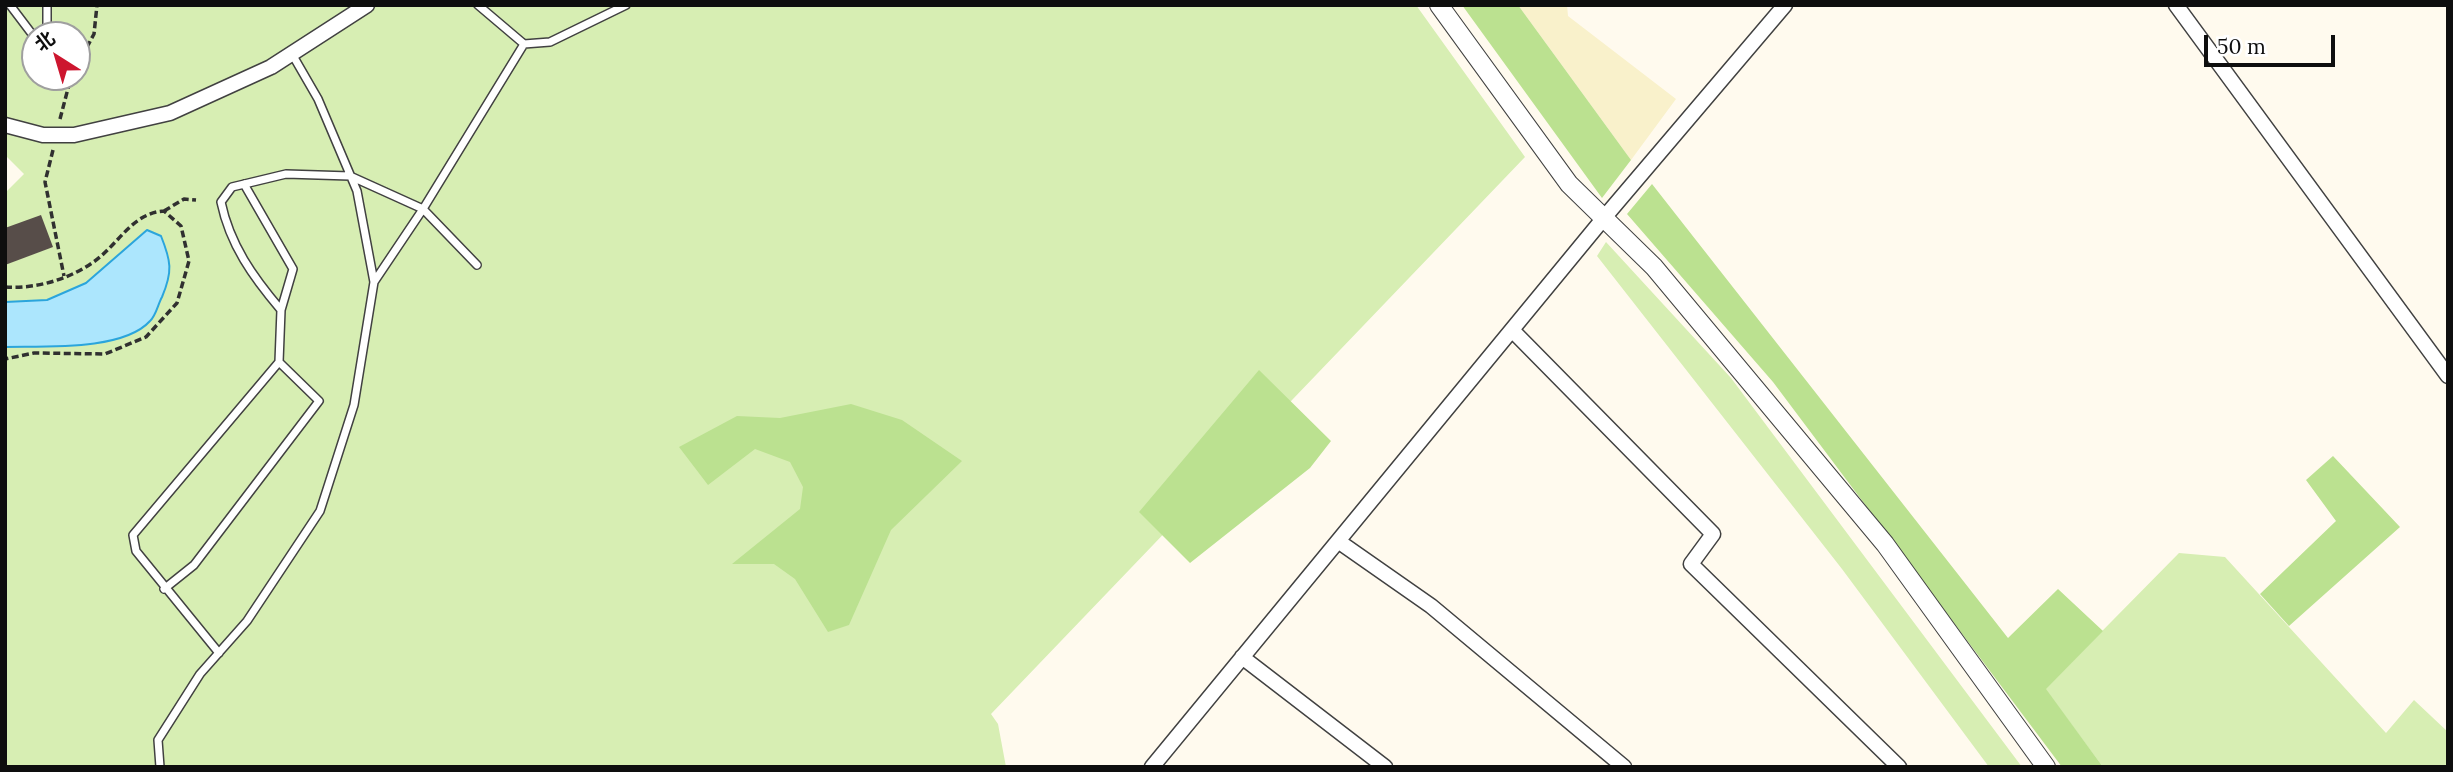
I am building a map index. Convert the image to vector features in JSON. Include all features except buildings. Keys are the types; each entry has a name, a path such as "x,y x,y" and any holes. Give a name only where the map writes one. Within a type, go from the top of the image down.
{"street":[{"path":"7,130 56,135 110,129 170,113 228,88 292,54 367,5"},
{"path":"1439,5 1569,184 1654,267 1885,544 2046,767"},
{"path":"1152,767 1604,219 1785,5"},
{"path":"2176,5 2448,376"},
{"path":"1512,330 1713,534 1691,564 1899,767"},
{"path":"1338,541 1432,606 1624,767"},
{"path":"1242,657 1385,767"}],"lane":[{"path":"10,5 22,21"},
{"path":"478,5 524,44 550,42 626,5"},
{"path":"374,282 424,209 524,44"},
{"path":"160,767 158,740 200,674 247,621 320,511 354,405 374,282 351,176 318,99 292,54"},
{"path":"281,310 252,275 227,228 221,202 232,187 286,174 351,176 424,209 477,265"},
{"path":"219,653 164,589 136,551 133,535 279,362 281,310 293,270 244,184"},
{"path":"164,589 194,565 319,401 279,362"}],"path":[{"path":"91,40 97,5"},
{"path":"64,277 45,182 67,91"},
{"path":"5,287 28,289 64,277 93,263 148,212 164,211 184,199 196,200"},
{"path":"5,359 34,353 105,354 146,337 177,303 190,261 181,226 164,211"}],"shaded area":[{"path":"1518,5 1567,5 1568,16 1676,99 1631,160"}],"green space":[{"path":"5,5 1416,5 1525,157 991,714 998,724 1006,767 5,767 5,193 24,174 5,155"},
{"path":"1462,5 1518,5 1631,160 1602,198"},
{"path":"1652,184 2008,638 2058,589 2103,631 2046,689 2103,767 2062,767 1773,382 1627,214"},
{"path":"1606,242 1731,378 2022,767 1989,767 1842,569 1597,256"},
{"path":"1259,370 1331,441 1310,468 1190,563 1139,512"},
{"path":"851,404 902,420 962,461 891,530 849,625 828,632 795,579 774,564 732,564 800,509 803,487 790,462 755,449 708,485 679,447 737,416 780,418"},
{"path":"2333,456 2400,527 2289,626 2260,594 2336,521 2306,480"},
{"path":"2179,553 2225,557 2386,733 2414,700 2448,732 2448,767 2103,767 2045,689"}],"water":[{"path":"147,230 161,236 167,252 169,273 166,288 155,313 138,331 121,338 82,345 5,347 5,302 47,300 86,283"}]}
